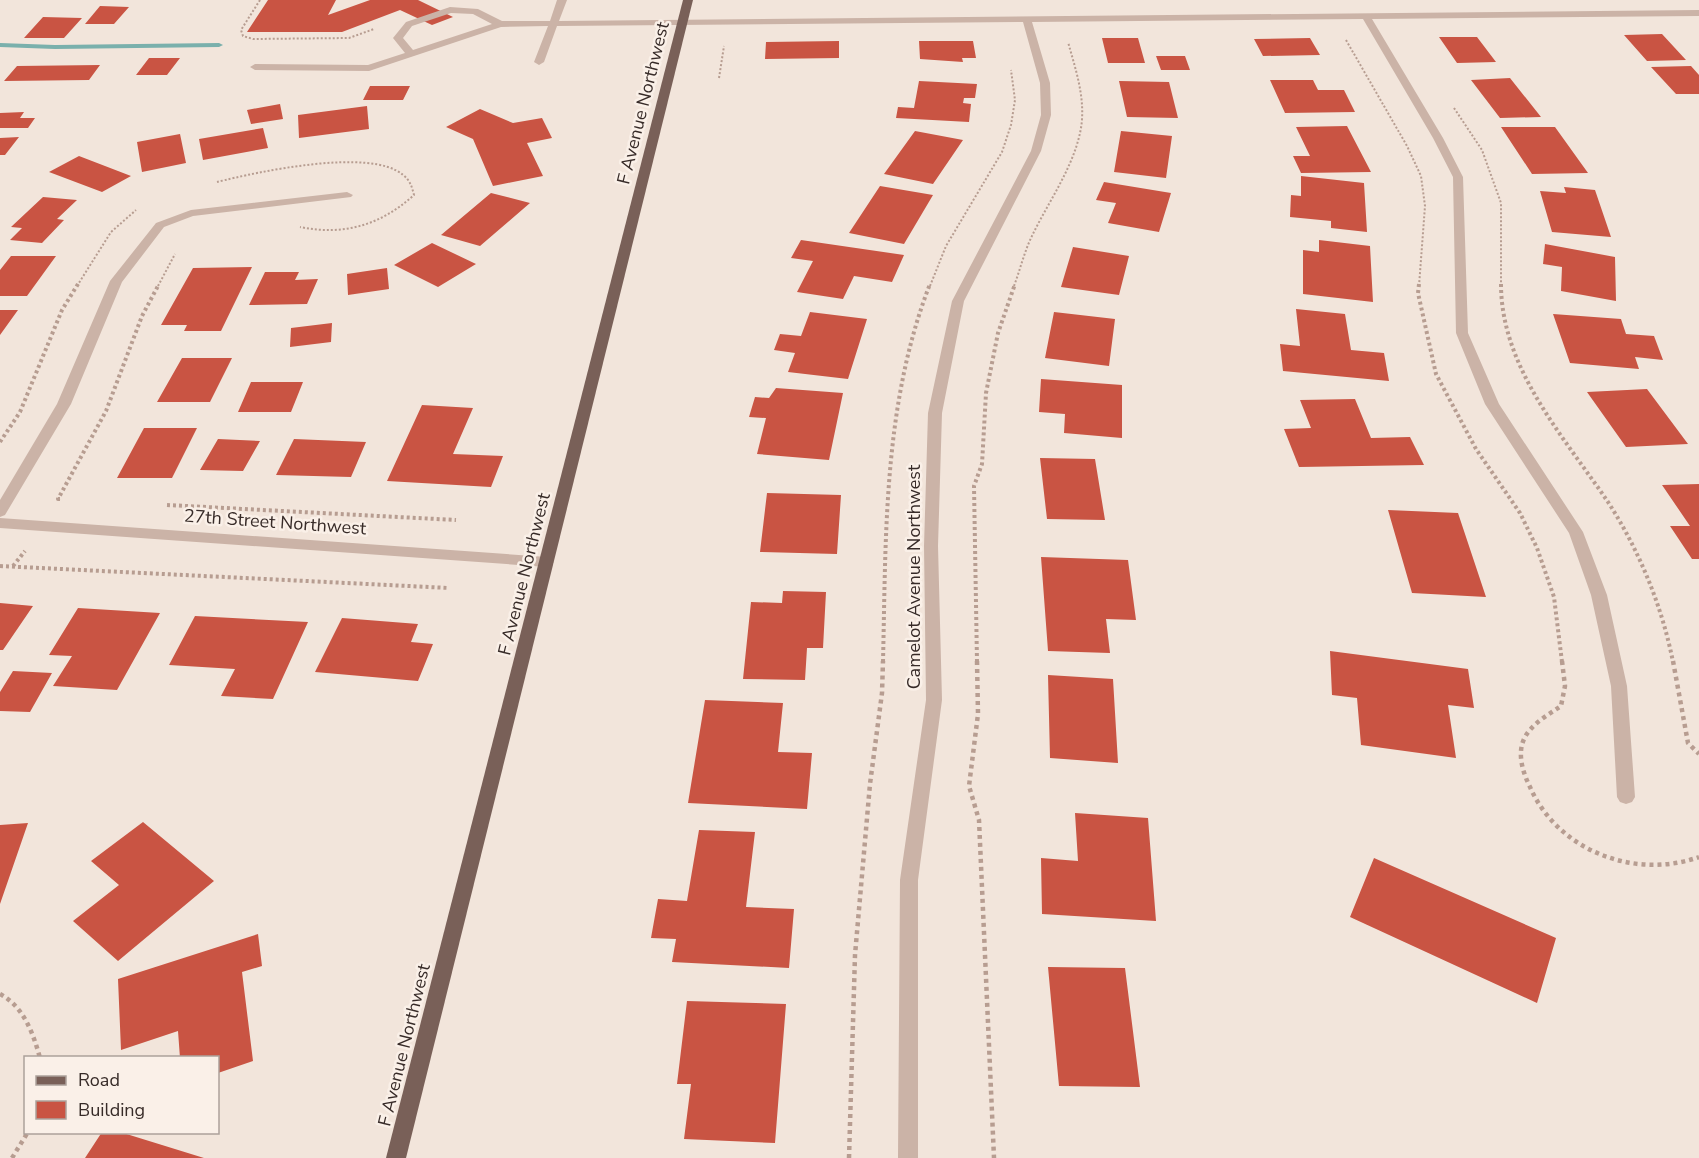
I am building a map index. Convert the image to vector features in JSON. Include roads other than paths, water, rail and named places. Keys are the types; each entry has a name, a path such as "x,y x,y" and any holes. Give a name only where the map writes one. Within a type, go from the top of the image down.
{"main road":[{"name":"F Avenue Northwest","path":"396,1158 688,0"}],"street":[{"path":"539,62 562,0"},
{"path":"1689,0 1699,12"},
{"path":"411,54 398,38 409,24 450,10 475,11 500,24"},
{"path":"255,67 369,68 500,24 1699,12"},
{"path":"1366,16 1438,138 1458,177 1462,333 1492,404 1575,532 1599,595 1619,686 1626,797"},
{"name":"Camelot Avenue Northwest","path":"908,1158 909,880 934,700 931,546 935,413 958,301 1036,151 1047,115 1045,83 1027,19"},
{"path":"0,512 64,404 116,281 160,225 191,213 347,195"},
{"name":"27th Street Northwest","path":"0,523 547,562"}],"waterway":[{"path":"0,45 55,47 219,45"}]}
